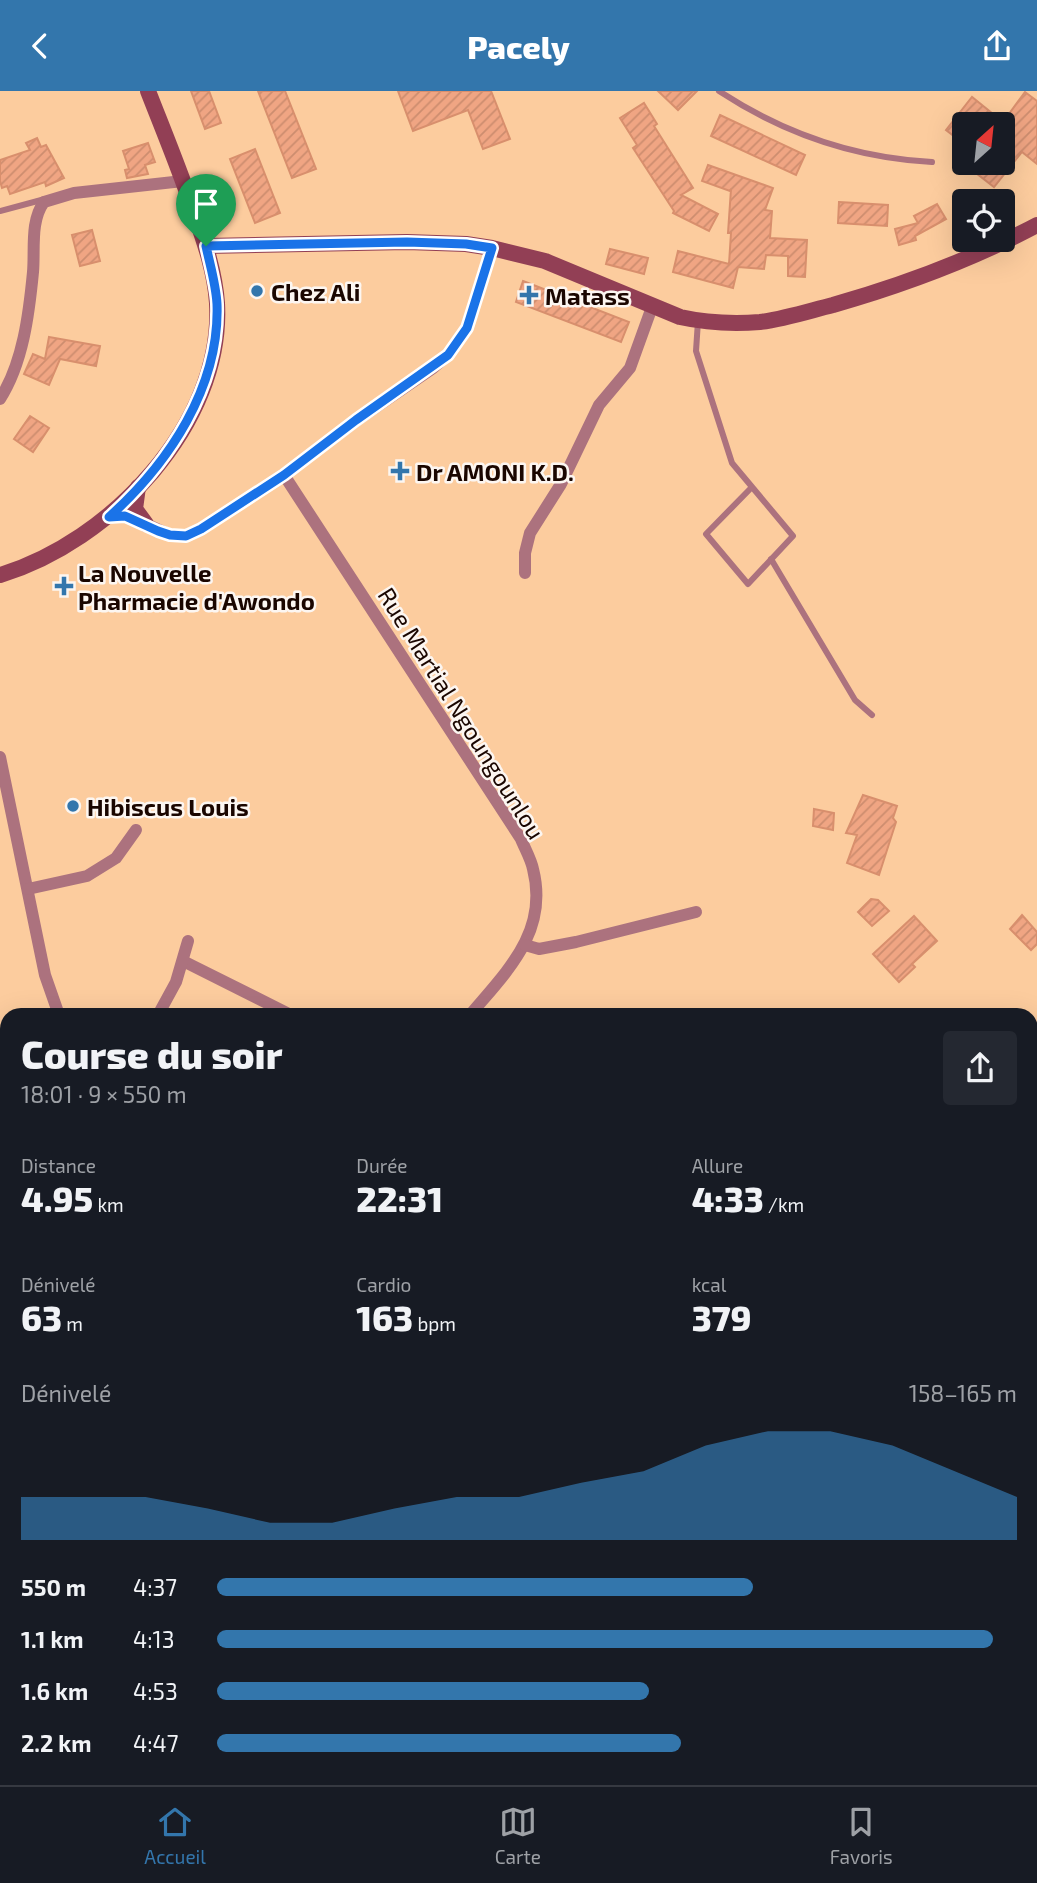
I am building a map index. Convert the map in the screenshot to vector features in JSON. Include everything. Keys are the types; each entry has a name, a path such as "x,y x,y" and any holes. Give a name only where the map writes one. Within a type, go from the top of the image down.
{"main road":[{"path":"0,575 47,557 78,540 109,517 138,487 182,428 208,373 215,338 217,300 206,246 148,91"},
{"path":"206,246 321,246 407,242 466,244 545,261 652,307 698,321 739,323 764,321 854,299 965,260 1037,225"},
{"path":"138,487 135,509 146,524"},
{"path":"109,517 125,516 146,524"}],"street":[{"path":"0,399 13,373 24,332 38,213 44,202 74,193 183,181"},
{"path":"146,524 170,535 186,536 201,529 284,475 448,355 467,328 492,248"},
{"path":"525,573 525,553 530,533 570,468 599,405 627,373 652,307"},
{"name":"Rue Martial Ngoungounlou","path":"284,475 521,839 533,868 537,910 526,946 476,1008"},
{"path":"0,757 46,975 57,1008"},
{"path":"28,889 96,872 116,858 136,830"},
{"path":"526,946 539,949 576,942 696,912"},
{"path":"162,1008 176,982 188,941"},
{"path":"183,961 277,1008"}],"lane":[{"path":"719,91 780,125 828,145 904,161 932,162"},
{"path":"0,211 51,198"},
{"path":"698,321 696,351 732,463 793,536 748,584 706,534 752,487"},
{"path":"771,559 855,700 872,715"}],"building":[{"path":"191,91 209,91 221,123 205,129"},
{"path":"258,91 285,91 316,169 292,178"},
{"path":"398,91 491,91 510,139 483,149 468,110 413,131"},
{"path":"658,91 697,91 678,110"},
{"path":"1025,92 1037,101 1037,164 1022,152 1015,161 1015,112 1010,112"},
{"path":"972,97 991,112 960,112"},
{"path":"644,103 657,124 654,126 693,188 681,195 718,214 709,231 673,213 633,148 637,145 620,118"},
{"path":"720,115 805,155 796,175 711,136"},
{"path":"952,122 952,135 946,130"},
{"path":"37,138 41,147 46,145 64,178 46,186 45,182 10,194 7,186 2,188 0,160 30,150 26,143"},
{"path":"148,143 155,162 145,165 148,174 127,178 125,170 129,169 123,151"},
{"path":"255,149 280,213 255,223 230,159"},
{"path":"708,165 773,188 765,210 772,211 770,238 807,240 805,277 788,276 788,256 766,255 764,269 738,267 733,288 673,272 678,251 729,264 731,189 730,191 702,181"},
{"path":"978,175 1004,175 994,187"},
{"path":"839,202 888,205 887,226 838,223"},
{"path":"937,204 946,219 915,236 916,240 899,245 895,229 918,223 914,216"},
{"path":"92,230 100,261 80,266 72,235"},
{"path":"610,249 648,258 644,274 606,264"},
{"path":"523,281 629,322 621,342 516,302"},
{"path":"49,337 100,346 96,366 60,359 49,385 24,374 33,354 45,359"},
{"path":"30,416 49,428 33,452 14,439"},
{"path":"863,795 897,806 893,818 896,822 879,875 847,863 857,835 846,833"},
{"path":"814,809 834,813 833,830 813,826"},
{"path":"871,899 878,900 889,911 872,926 858,912"},
{"path":"1022,915 1037,932 1037,944 1031,950 1010,929"},
{"path":"914,916 937,941 912,964 915,967 899,982 873,954"}],"place":[{"name":"Chez Ali","path":"257,291"},
{"name":"Matass","path":"529,295"},
{"name":"Dr AMONI K.D.","path":"400,471"},
{"name":"La Nouvelle Pharmacie d'Awondo","path":"64,586"},
{"name":"Hibiscus Louis","path":"73,806"}],"route":[{"path":"407,242 466,244 492,248 467,328 448,355 284,475 201,529 186,536 170,535 125,516 109,517 127,501 166,452 192,411 208,373 215,338 217,300 206,246 333,246 407,242"}]}
